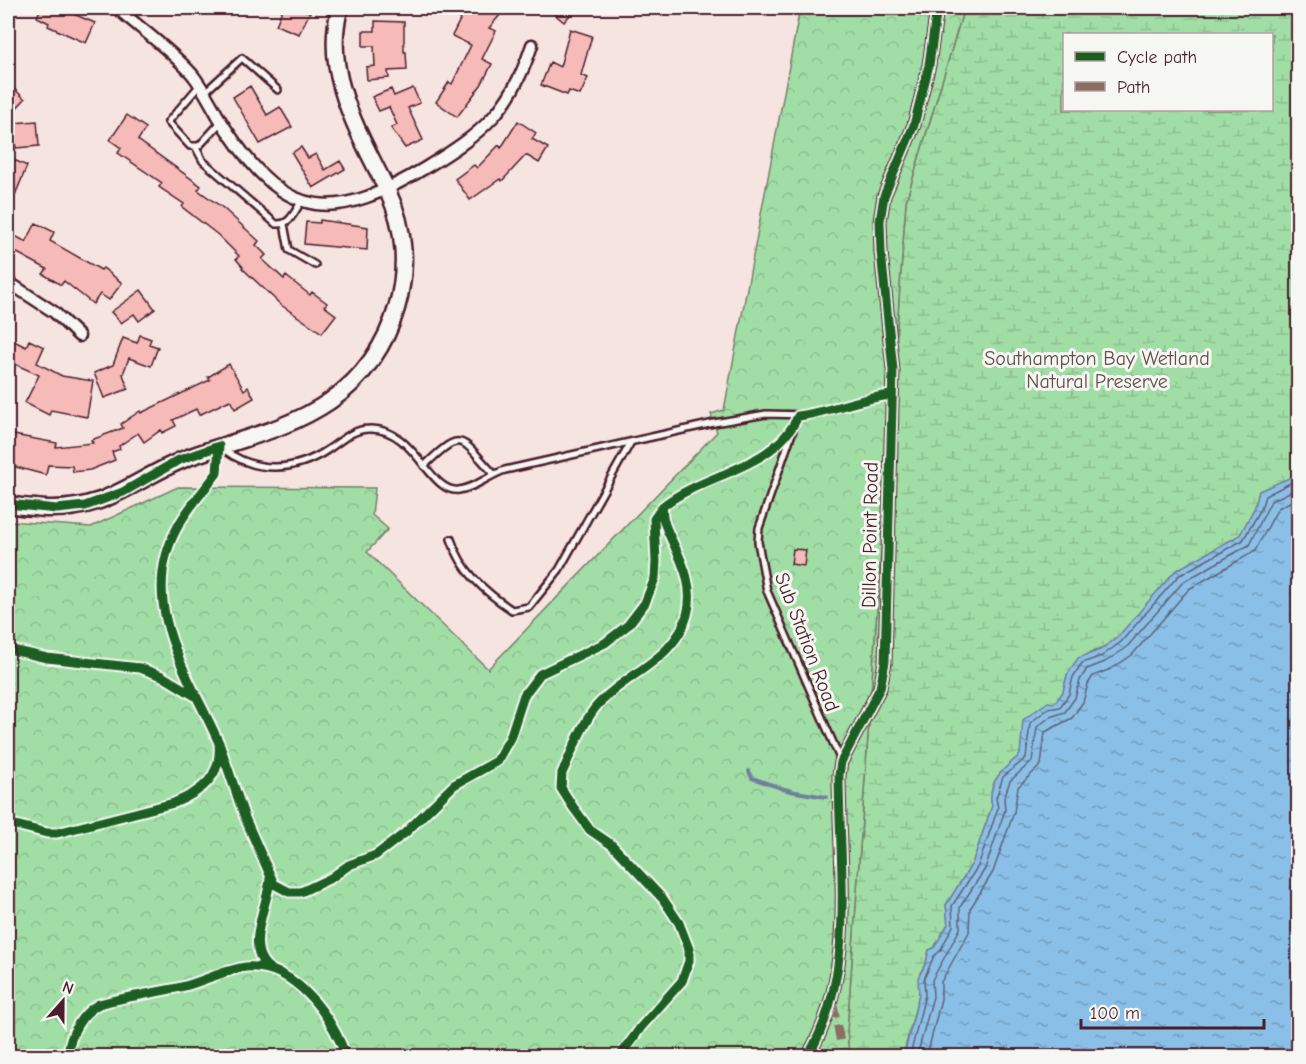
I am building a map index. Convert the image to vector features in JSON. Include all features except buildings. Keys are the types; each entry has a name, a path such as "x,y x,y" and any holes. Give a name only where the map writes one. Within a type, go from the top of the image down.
{"street":[{"path":"117,8 192,74 221,121 255,167 275,188 301,202 320,206 340,206 387,190 465,144 492,120 522,78 532,45"},
{"path":"8,504 57,509 85,506 123,492 179,460 275,429 331,400 357,377 378,349 394,319 404,284 401,238 395,208 351,117 337,68 337,19 340,8"},
{"name":"Dillon Point Road","path":"808,1056 833,999 839,963 842,917 839,786 841,762 880,688 885,662 892,345 880,252 880,221 884,196 914,125 929,64 937,8"},
{"path":"8,282 54,312 79,336"}],"lane":[{"path":"221,121 199,146 190,146 168,122 202,90 242,58 278,90"},
{"path":"195,146 203,161 276,224 290,221 301,202"},
{"path":"284,224 290,250 315,265"},
{"path":"219,446 238,460 254,466 276,468 309,460 352,433 368,429 386,431 403,439 424,466 444,485 456,491 474,486 494,474 631,442 766,414 798,416 839,408 865,398 892,395"},
{"name":"Sub Station Road","path":"798,416 759,528 758,542 767,591 841,762"},
{"path":"424,466 448,443 455,441 464,443 494,474"},
{"path":"451,539 457,558 472,578 512,610 529,607 559,570 631,442"}],"green space":[{"path":"800,8 964,8 906,201 847,1031 849,1056 8,1056 8,521 91,527 178,487 375,488 372,515 388,529 367,552 488,669 717,432 711,414 724,410"},
{"name":"Southampton Bay Wetland Natural Preserve","path":"964,8 1298,8 1298,470 1292,477 1259,491 1255,507 1240,535 1175,571 1117,638 1099,650 1091,652 1067,675 1063,692 1055,704 1024,720 1020,755 994,783 992,806 972,864 946,905 948,924 934,948 929,950 926,963 920,973 919,994 903,1056 849,1056 847,1031 906,201"}],"water":[{"path":"1298,470 1298,1056 904,1056 919,994 918,978 926,963 929,950 934,948 948,924 946,905 972,864 992,806 994,783 1020,755 1023,720 1048,702 1055,703 1063,692 1067,675 1078,658 1100,650 1117,638 1175,571 1240,535 1255,507 1259,491 1292,477"}],"waterway":[{"path":"749,771 752,778 790,791 826,797"}],"marked path":[{"path":"833,1003 843,1056"}],"cycle path":[{"path":"808,1056 823,1024 834,990 839,955 842,919 839,775 841,762 880,688 885,662 893,370 880,221 884,196 914,125 929,65 937,8"},
{"path":"219,743 245,818 274,884 289,892 301,892 331,878 349,865 376,855 405,833 454,785 497,761 510,738 524,695 540,674 605,643 628,625 645,603 655,578 654,519 663,506 698,485 756,459 773,448 787,434 798,416 892,395"},
{"path":"8,504 57,509 85,506 123,492 179,460 219,446 217,473 177,528 166,556 162,584 164,611 171,638 219,743 219,755 214,773 202,787 174,803 57,833 47,833 8,823"},
{"path":"620,1056 641,1027 682,981 689,961 689,949 679,923 663,899 612,845 590,830 573,807 561,788 562,773 581,731 595,708 606,696 660,656 681,631 687,615 688,582 684,567 666,527 663,506"},
{"path":"8,649 47,658 140,668 162,676 195,696"},
{"path":"270,878 257,940 258,951 263,962 272,970"},
{"path":"67,1056 71,1040 81,1019 99,1004 185,986 246,967 264,968 280,974 309,995 331,1025 346,1056"}]}
